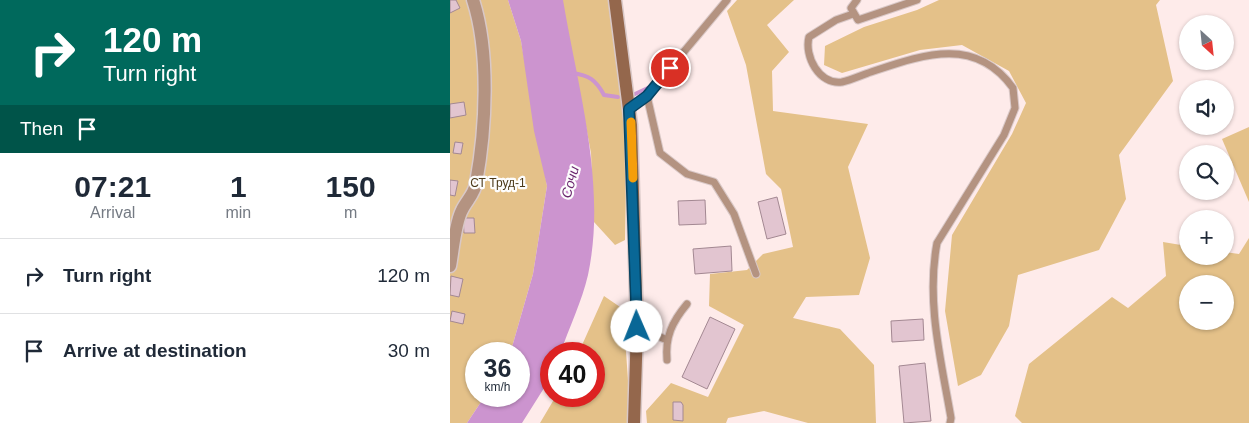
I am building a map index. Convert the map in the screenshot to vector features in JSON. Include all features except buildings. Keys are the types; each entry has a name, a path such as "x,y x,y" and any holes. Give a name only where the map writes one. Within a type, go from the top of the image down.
{"street":[{"path":"450,266 462,210 470,199 476,184 484,110 482,53 473,0"},
{"path":"615,0 629,109 637,327 634,423"}],"lane":[{"path":"629,109 647,96 727,0"},
{"path":"857,0 851,8 858,20 918,0"},
{"path":"853,14 836,20 809,37 807,45 810,56 818,72 830,81 842,82 908,60 938,53 977,57 1013,88 1015,108 1004,135 937,243 935,253 934,321 951,418 950,423"},
{"path":"647,96 660,152 687,174 714,182 734,214 756,274"},
{"path":"667,360 666,340 674,319 687,304"},
{"path":"637,327 666,340"}],"green space":[{"name":"СТ Труд-1","path":"450,0 508,0 521,41 547,186 533,274 513,342 465,342 465,407 478,407 467,423 450,423"},
{"path":"562,0 608,0 627,136 625,240 615,245 594,222 591,153"},
{"path":"737,0 794,0 767,25 789,52 772,71 773,111 868,124 848,167 870,258 859,295 806,297 793,318 840,329 874,365 876,423 808,423 764,411 728,418 726,423 647,423 646,411 671,383 708,397 744,325 709,306 710,274 747,270 763,254 793,247 781,189 766,174 746,65 727,11"},
{"path":"939,0 1160,0 1156,5 1173,81 1119,155 1126,199 1099,250 1018,275 1009,326 981,375 958,386 945,311 952,235 1012,134 1026,103 1009,71 962,45 920,50 842,73 824,65 825,46 864,27 917,10"},
{"path":"1249,127 1249,202 1234,167 1234,145 1225,145 1222,139"},
{"path":"1249,238 1249,423 1022,423 1015,416 1029,364 1112,297 1128,308 1166,276 1163,242 1179,245 1179,265 1234,265 1234,253 1239,254"},
{"path":"604,296 623,309 631,423 540,423 549,407 605,407 605,342 583,342"}],"water":[{"name":"Сочи","path":"508,0 563,0 588,137 594,207 593,241 588,275 565,342 540,342 540,394 522,423 467,423 478,407 530,407 530,342 513,342 533,274 547,186 534,131 521,41"}],"waterway":[{"path":"572,73 591,79 604,95 618,97"},
{"path":"635,94 652,86"}],"slow traffic":[{"path":"631,122 633,178"}],"route":[{"path":"637,327 629,109 647,96 670,68"}]}
